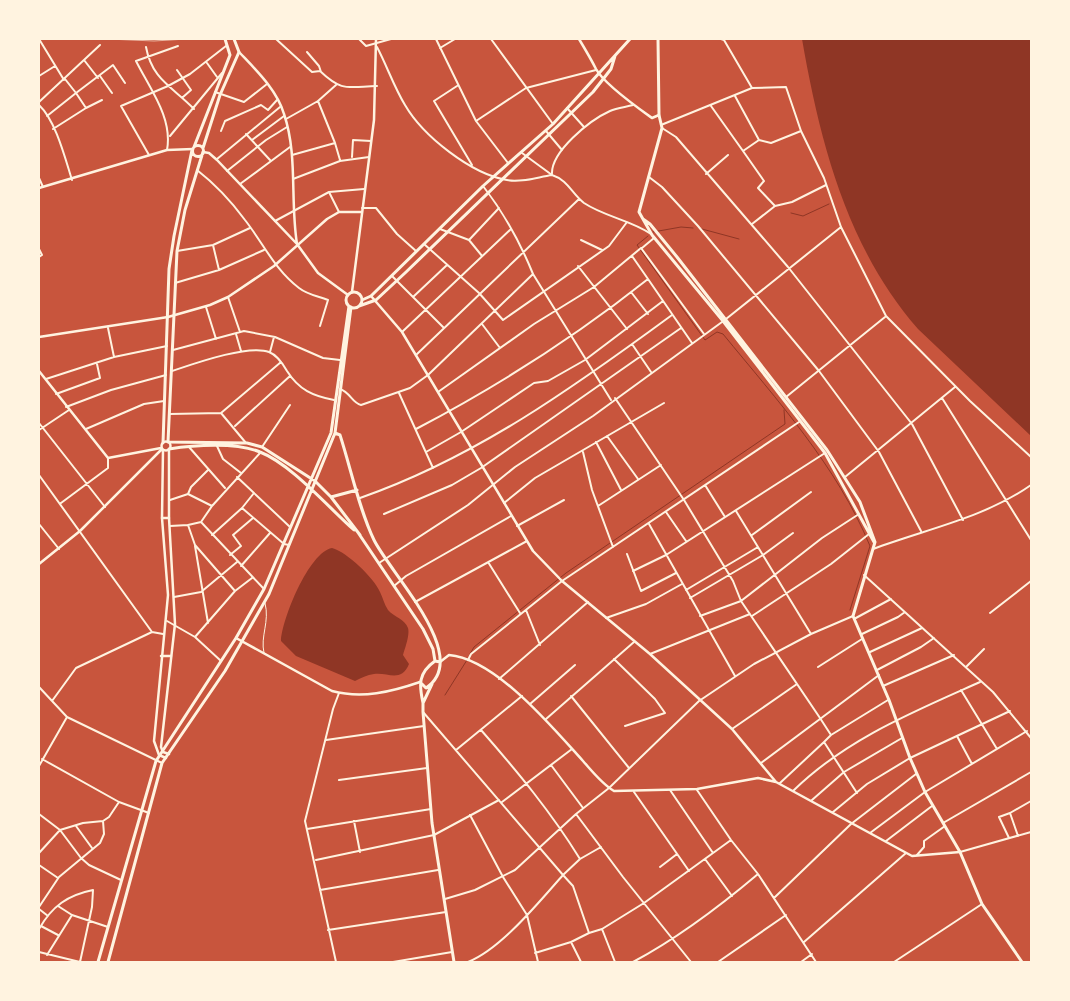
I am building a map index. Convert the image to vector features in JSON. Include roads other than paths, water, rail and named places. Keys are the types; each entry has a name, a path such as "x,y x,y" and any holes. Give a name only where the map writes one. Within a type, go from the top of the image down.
{"main road":[{"path":"359,306 362,300 371,296 483,186 553,124 598,71 630,39"},
{"path":"658,39 659,115 662,127 649,177 640,201 639,212 642,219 653,236 724,320 799,422 825,453 875,542"},
{"path":"163,442 169,279 174,236 193,149 230,55 226,42"},
{"path":"235,42 239,52 220,94 196,170 177,251 168,442 247,444 262,447 315,481 331,497 360,535 424,629 433,649 435,661"},
{"path":"350,306 359,306 376,300 397,281 604,78 611,69 616,53"},
{"path":"193,149 198,145 203,150"},
{"path":"193,149 198,156 203,150"},
{"path":"642,219 650,224 786,397 845,477 860,502 875,542 864,575 854,618 870,652 924,792 960,852 982,904 1022,962"},
{"path":"169,279 175,281"},
{"path":"108,962 162,763 194,720 264,603 290,546 335,433 350,306 346,300 350,294 359,294 362,300"},
{"path":"98,962 140,810 156,760 236,638 264,589 310,477 331,433 340,360 350,306"},
{"path":"335,433 340,435 365,518 384,559 430,626 439,648 440,671 424,703 423,712 434,835 454,962"},
{"path":"169,449 217,446 247,448 261,452 312,489 360,535"},
{"path":"331,497 358,490"},
{"path":"270,577 276,579"},
{"path":"435,661 440,662"},
{"path":"424,703 420,682 423,671 435,661"},
{"path":"420,682 426,688 432,684"},
{"path":"205,685 213,690"},
{"path":"186,716 194,720"}],"street":[{"path":"39,39 55,66 86,108"},
{"path":"276,39 312,72 321,72"},
{"path":"359,39 366,46 376,46 391,39"},
{"path":"203,150 217,160 276,221 297,244 318,273 350,294 370,157 376,86 376,39"},
{"path":"436,39 476,121 508,164"},
{"path":"440,48 456,39"},
{"path":"490,39 553,124"},
{"path":"579,39 598,71 633,106 652,118 659,115"},
{"path":"721,39 730,39"},
{"path":"724,40 752,88"},
{"path":"149,156 120,106 182,79 207,63 226,42"},
{"path":"39,102 100,45"},
{"path":"170,136 154,92 136,61 178,46"},
{"path":"376,46 401,99 412,115 444,149 501,179 516,180 552,175"},
{"path":"146,47 150,65 168,86 183,97 194,109"},
{"path":"239,52 267,84 285,117 292,156 293,210 297,244"},
{"path":"307,52 320,66 321,72 336,86 348,88 376,86"},
{"path":"84,59 112,93"},
{"path":"207,63 217,78"},
{"path":"47,116 113,65 124,83"},
{"path":"39,76 55,66"},
{"path":"177,70 191,90 183,97"},
{"path":"476,121 526,88 598,71"},
{"path":"167,150 170,136 222,73"},
{"path":"214,92 244,102 267,84"},
{"path":"252,140 285,117 318,101 336,86"},
{"path":"458,86 434,100 472,165"},
{"path":"662,127 752,88 786,87 801,131 826,185 841,227 886,316 1031,457"},
{"path":"734,96 759,140 771,143 801,131"},
{"path":"53,129 102,100"},
{"path":"221,131 225,122 261,105 268,110 277,100"},
{"path":"318,101 340,160"},
{"path":"39,105 53,129 72,180"},
{"path":"217,160 280,106"},
{"path":"552,175 551,167 562,150 585,128 610,111 633,106"},
{"path":"710,106 764,180 758,188 775,206"},
{"path":"567,108 585,128"},
{"path":"227,171 287,127"},
{"path":"662,127 676,137 706,174 752,224 851,345 912,424 963,520"},
{"path":"545,130 562,150"},
{"path":"246,134 270,160"},
{"path":"352,157 353,140 371,141"},
{"path":"743,151 759,140"},
{"path":"292,156 335,143"},
{"path":"240,184 270,160 291,147"},
{"path":"39,188 72,180 167,150 193,149"},
{"path":"438,392 500,348 594,287 642,248 653,236 641,227 591,206 580,199 564,180 552,175 520,152"},
{"path":"706,174 728,155"},
{"path":"292,179 340,160 352,157 370,157"},
{"path":"196,170 214,184 250,228 264,250 300,289 328,300 320,326"},
{"path":"649,177 675,200 757,294 819,371 879,452 921,531"},
{"path":"39,178 43,187"},
{"path":"752,224 775,206 792,202 826,185"},
{"path":"483,186 500,208 524,252 533,274 557,311 592,373 611,401"},
{"path":"276,221 293,210 330,192 364,189"},
{"path":"330,192 339,212"},
{"path":"416,355 443,327 580,199"},
{"path":"362,208 376,208 397,234 416,251"},
{"path":"469,240 500,208"},
{"path":"39,337 108,328 168,317 206,307 228,297 276,264 327,219 339,212 362,212"},
{"path":"424,244 479,293 503,320 602,250 617,237 627,222"},
{"path":"378,564 468,505 515,467 593,416 615,398 724,320 788,267 841,227"},
{"path":"177,251 212,245 250,228"},
{"path":"402,332 511,228"},
{"path":"440,229 469,240 482,256"},
{"path":"581,240 602,250"},
{"path":"212,245 219,270"},
{"path":"642,248 704,334"},
{"path":"39,249 42,255 39,257"},
{"path":"175,281 219,270 264,250"},
{"path":"632,256 692,343"},
{"path":"413,297 447,265"},
{"path":"578,266 627,329"},
{"path":"340,389 346,391 356,404 361,406 410,388 428,375 493,310 533,274"},
{"path":"392,276 443,327"},
{"path":"416,429 519,372 571,337 648,279"},
{"path":"631,292 648,314"},
{"path":"371,296 402,332 470,449 533,551 562,580 650,654 732,730 776,782"},
{"path":"228,297 240,332"},
{"path":"426,452 461,432 534,382 548,381 585,360 663,301"},
{"path":"206,307 216,339"},
{"path":"360,498 402,483 520,422 672,315"},
{"path":"786,397 886,316"},
{"path":"482,323 500,348"},
{"path":"108,328 114,357"},
{"path":"384,514 444,489 482,468 682,328"},
{"path":"172,350 244,331 275,337 322,358 340,360"},
{"path":"236,333 241,351"},
{"path":"270,352 275,337"},
{"path":"632,344 651,372"},
{"path":"45,379 97,364 114,357 167,346"},
{"path":"172,370 241,351 270,352 281,362 290,376 310,395 335,400"},
{"path":"170,414 221,413 281,362"},
{"path":"56,394 100,378 97,364"},
{"path":"39,371 108,458 108,468 60,504"},
{"path":"66,407 111,390 166,375"},
{"path":"234,427 290,376"},
{"path":"845,477 879,452 956,386"},
{"path":"399,392 433,468"},
{"path":"615,398 629,422 684,500 729,575 741,601 830,735"},
{"path":"942,398 1031,540"},
{"path":"86,429 144,404 171,400"},
{"path":"504,504 535,478 664,403"},
{"path":"262,447 290,405"},
{"path":"39,430 69,410"},
{"path":"221,413 247,444"},
{"path":"467,659 562,580 799,422"},
{"path":"39,423 105,507"},
{"path":"607,435 638,479"},
{"path":"166,758 159,755 154,741 154,724 161,656 167,621 168,595 162,518 163,442 168,442 169,449 169,518 175,624 161,738 163,752 169,754"},
{"path":"596,442 621,490"},
{"path":"217,446 223,458 241,473"},
{"path":"189,447 226,489"},
{"path":"39,564 80,531 162,449"},
{"path":"108,458 169,449"},
{"path":"582,451 598,506 613,547"},
{"path":"170,526 201,522 226,489 261,452"},
{"path":"633,571 666,555 825,453"},
{"path":"598,506 661,465"},
{"path":"188,494 191,487 208,470"},
{"path":"39,475 152,632"},
{"path":"237,477 290,527"},
{"path":"705,485 725,517"},
{"path":"873,549 921,531 963,520 1006,501 1031,485"},
{"path":"752,535 811,492"},
{"path":"212,535 242,508 254,493"},
{"path":"170,500 188,494 212,506"},
{"path":"517,526 564,500"},
{"path":"242,508 270,533 284,544 290,546"},
{"path":"736,511 752,535 786,596 811,634"},
{"path":"666,512 687,541"},
{"path":"700,616 741,601 822,538 859,514"},
{"path":"394,586 511,516"},
{"path":"162,518 169,518"},
{"path":"230,555 241,546 233,535 253,518"},
{"path":"201,522 264,589"},
{"path":"39,524 59,549"},
{"path":"648,524 735,676"},
{"path":"188,525 195,545 201,592 208,623"},
{"path":"241,566 270,533"},
{"path":"690,598 763,555 793,533"},
{"path":"650,654 707,630 751,615 786,596 870,534"},
{"path":"415,602 527,541"},
{"path":"195,545 235,591"},
{"path":"686,590 758,547"},
{"path":"627,554 641,591 676,573"},
{"path":"174,597 201,592 237,562"},
{"path":"488,562 521,614"},
{"path":"864,575 954,655 1010,711 1031,738"},
{"path":"194,637 235,591 252,578"},
{"path":"990,613 1031,581"},
{"path":"606,618 646,604 682,584"},
{"path":"444,899 475,890 515,870 576,814 609,788 699,700 776,652 811,634 854,618 891,599"},
{"path":"499,679 588,602"},
{"path":"526,610 540,645"},
{"path":"862,634 905,612"},
{"path":"167,621 194,637 221,661"},
{"path":"870,652 923,628"},
{"path":"52,701 76,668 152,632 165,635"},
{"path":"236,638 339,693 363,696 420,682"},
{"path":"818,667 864,638"},
{"path":"877,670 934,638"},
{"path":"546,719 634,642"},
{"path":"966,667 984,649"},
{"path":"440,662 449,655 467,659 522,696 546,719 609,788 614,791 697,790 758,778 776,782 793,790 851,824 915,857 960,852 1031,832"},
{"path":"883,686 954,655"},
{"path":"161,656 171,656"},
{"path":"614,659 656,699 665,714 625,726"},
{"path":"530,704 575,665"},
{"path":"760,763 879,675"},
{"path":"793,790 822,764 896,719 981,682"},
{"path":"732,730 797,684"},
{"path":"39,687 67,717 162,763"},
{"path":"961,690 981,726 997,749"},
{"path":"336,962 305,821 333,709 339,693"},
{"path":"456,750 522,696"},
{"path":"571,696 629,768"},
{"path":"780,784 830,735 889,700"},
{"path":"833,812 867,784 910,758 1010,711"},
{"path":"423,712 573,886 589,933"},
{"path":"39,766 67,717"},
{"path":"326,740 424,726"},
{"path":"481,730 528,784 561,828 580,859"},
{"path":"870,833 924,792 1027,732"},
{"path":"957,736 972,764"},
{"path":"812,800 844,772 902,738"},
{"path":"824,742 857,793"},
{"path":"502,803 572,749"},
{"path":"42,759 119,802 149,813"},
{"path":"551,766 584,808"},
{"path":"339,780 428,768"},
{"path":"915,857 924,847 924,841 944,824 1031,772"},
{"path":"774,898 851,824 916,774"},
{"path":"670,790 713,854"},
{"path":"697,790 731,840 758,874 816,962"},
{"path":"634,792 689,871"},
{"path":"315,860 434,835 499,800"},
{"path":"1009,838 999,817 1031,801"},
{"path":"39,853 60,830 83,823 103,821 119,802"},
{"path":"886,841 933,806"},
{"path":"307,829 431,809"},
{"path":"1010,812 1018,836"},
{"path":"39,814 60,830 81,858 104,873 122,880"},
{"path":"576,814 691,962"},
{"path":"470,815 503,877 527,915 534,953 538,962"},
{"path":"48,916 39,908 58,878 103,839 103,821"},
{"path":"354,821 360,852"},
{"path":"76,826 92,849"},
{"path":"534,953 571,942 602,928 644,903 731,840"},
{"path":"468,962 488,950 527,915 580,859 601,847"},
{"path":"804,942 906,853"},
{"path":"660,867 677,854"},
{"path":"706,859 732,896"},
{"path":"39,865 58,878"},
{"path":"320,890 439,870"},
{"path":"633,962 672,938 732,896 758,874"},
{"path":"39,930 48,916 74,894 93,890 80,962 47,956 39,952"},
{"path":"894,962 982,904"},
{"path":"58,906 88,921 108,927"},
{"path":"328,930 446,912"},
{"path":"47,956 72,914"},
{"path":"718,962 786,915"},
{"path":"41,926 58,935"},
{"path":"602,928 615,962"},
{"path":"571,942 581,962"},
{"path":"393,962 452,952"},
{"path":"801,962 812,954"}],"lane":[{"path":"264,603 268,615 262,644 265,654"}],"waterway":[{"path":"791,213 803,216 829,204"},
{"path":"653,232 681,227 693,228"},
{"path":"702,229 739,239"},
{"path":"648,236 637,245 705,340 717,332 723,334 785,409 841,488 870,546 850,610"},
{"path":"470,654 474,647 566,573 785,424 784,410"},
{"path":"445,695 467,660"}],"railway":[{"path":"107,39 154,41 187,39"}]}
